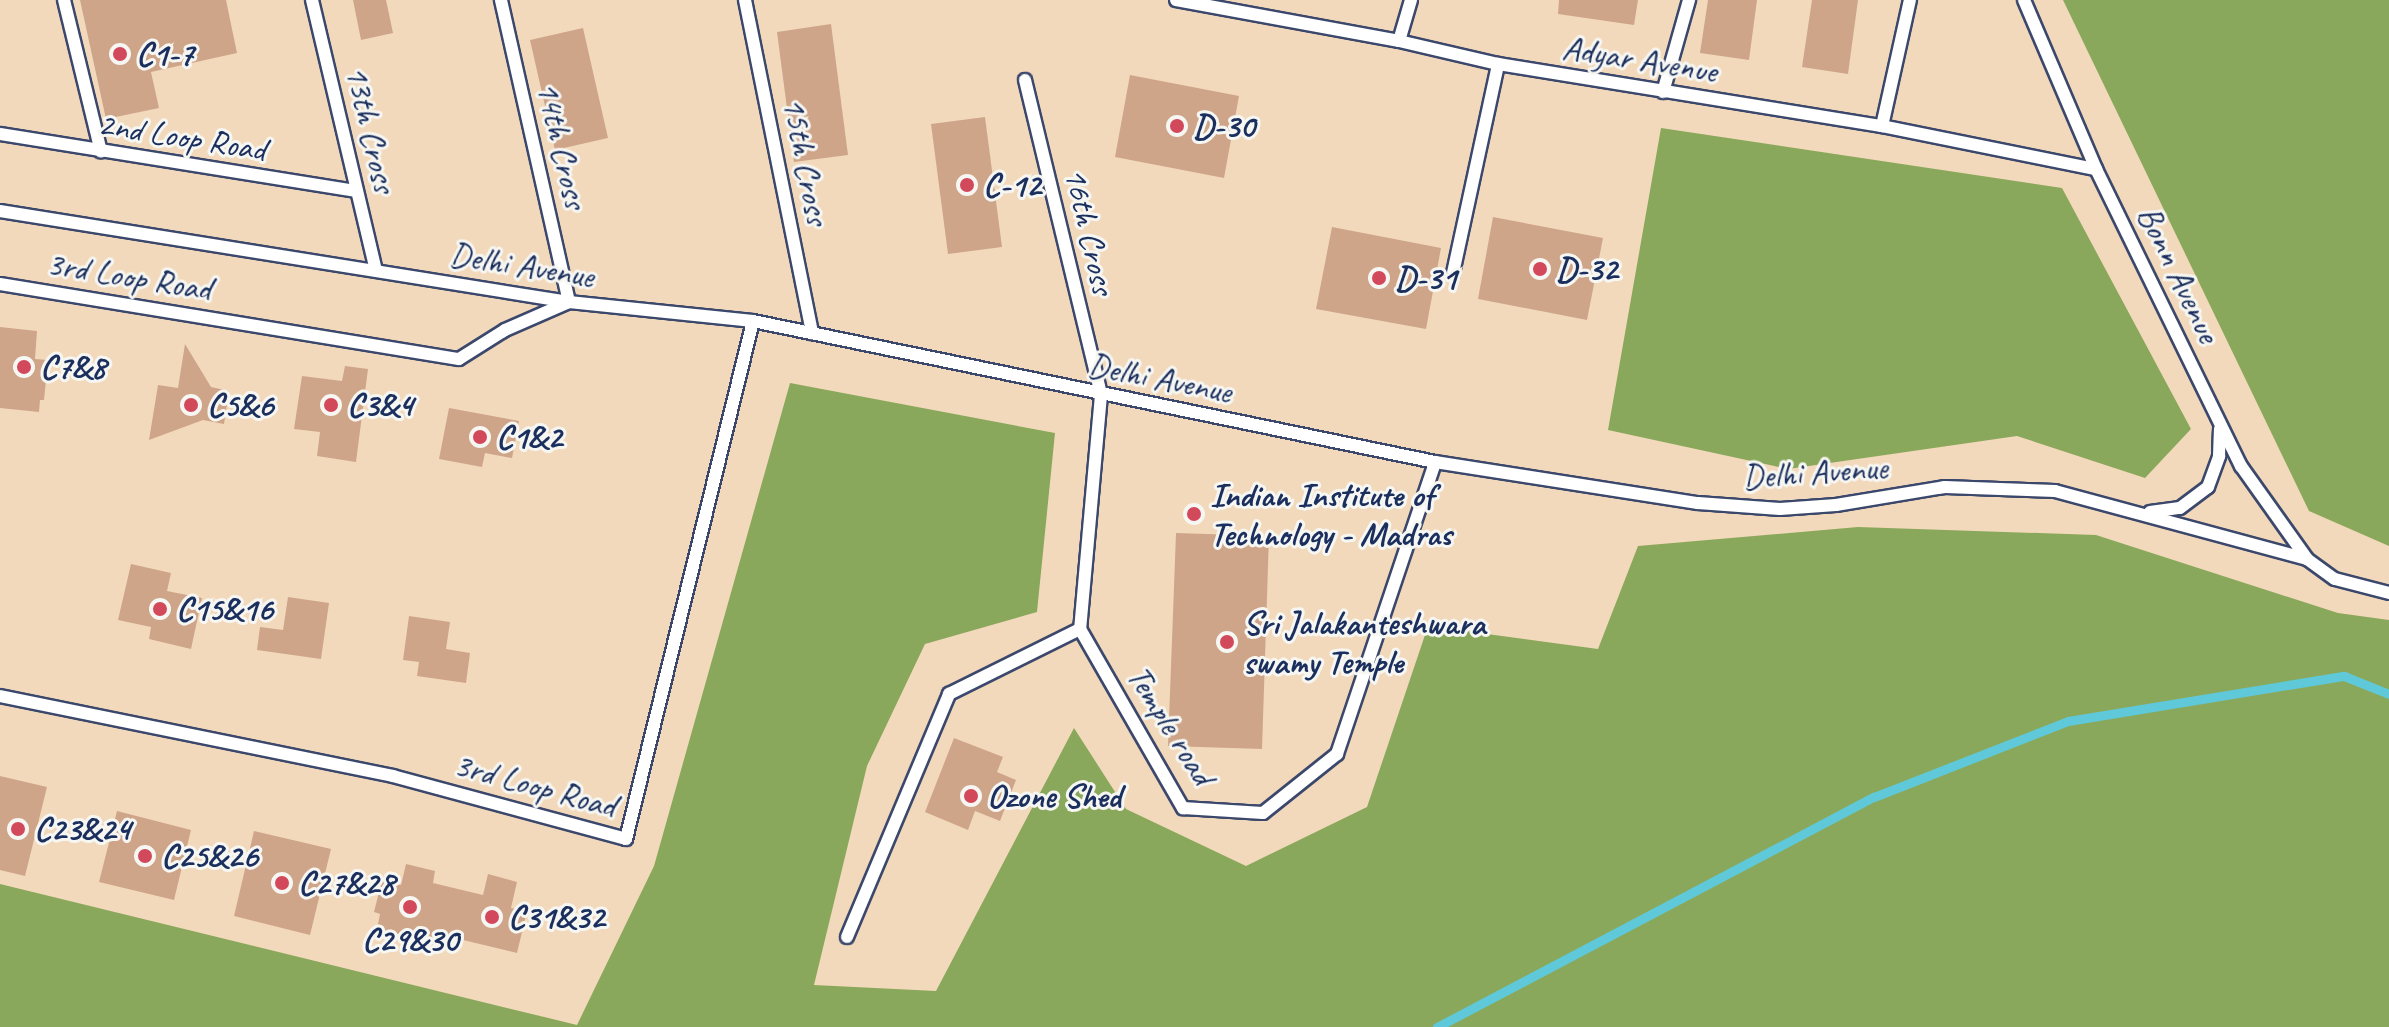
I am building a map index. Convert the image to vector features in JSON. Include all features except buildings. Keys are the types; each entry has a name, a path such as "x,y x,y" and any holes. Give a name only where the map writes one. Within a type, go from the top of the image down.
{"lane":[{"path":"64,0 101,152"},
{"name":"13th Cross","path":"312,0 376,270"},
{"name":"14th Cross","path":"501,0 569,302"},
{"name":"15th Cross","path":"745,0 812,333"},
{"name":"Adyar Avenue","path":"1176,0 1399,41 1498,64 1882,126 2096,169"},
{"path":"1399,41 1411,0"},
{"path":"1663,92 1689,0"},
{"path":"1882,126 1910,0"},
{"name":"Bonn Avenue","path":"2024,0 2096,169 2241,466 2307,559"},
{"path":"1453,273 1498,64"},
{"name":"16th Cross","path":"1025,80 1101,395"},
{"name":"2nd Loop Road","path":"0,134 355,191"},
{"name":"Delhi Avenue","path":"0,211 569,302 753,321 1435,462 1698,503 1780,509 1836,505 1945,487 2055,491 2307,559"},
{"name":"3rd Loop Road","path":"0,284 459,359 505,330 569,302"},
{"name":"3rd Loop Road","path":"0,696 393,776 626,839 753,321"},
{"path":"847,937 949,694 1080,629 1101,395"},
{"path":"2143,513 2180,508 2208,487 2219,456 2220,422"},
{"name":"Temple road","path":"1080,629 1183,808 1263,813 1337,754 1435,462"},
{"path":"2307,559 2335,579 2389,593"}],"green space":[{"path":"2063,0 2389,0 2389,546 2309,511"},
{"path":"1661,128 2062,188 2191,429 2145,478 2017,436 1788,469 1608,430"},
{"path":"790,383 1055,433 1037,612 925,644 867,766 814,985 936,991 1074,728 1126,809 1246,866 1367,807 1428,626 1598,649 1638,546 1858,527 2096,535 2338,613 2389,620 2389,1027 0,1027 0,884 577,1025 654,866"}],"waterway":[{"path":"1437,1027 1874,797 2068,721 2344,676 2389,694"}],"place":[{"name":"C1-7","path":"120,54"},
{"name":"D-30","path":"1177,126"},
{"name":"C-12","path":"967,185"},
{"name":"D-32","path":"1540,269"},
{"name":"D-31","path":"1379,278"},
{"name":"C7&8","path":"24,367"},
{"name":"C5&6","path":"191,405"},
{"name":"C3&4","path":"331,405"},
{"name":"C1&2","path":"480,437"},
{"name":"Indian Institute of Technology - Madras","path":"1194,514"},
{"name":"C15&16","path":"160,609"},
{"name":"Sri Jalakanteshwara swamy Temple","path":"1227,642"},
{"name":"Ozone Shed","path":"971,796"},
{"name":"C23&24","path":"18,829"},
{"name":"C25&26","path":"145,856"},
{"name":"C27&28","path":"282,883"},
{"name":"C29&30","path":"410,907"},
{"name":"C31&32","path":"492,917"}]}
